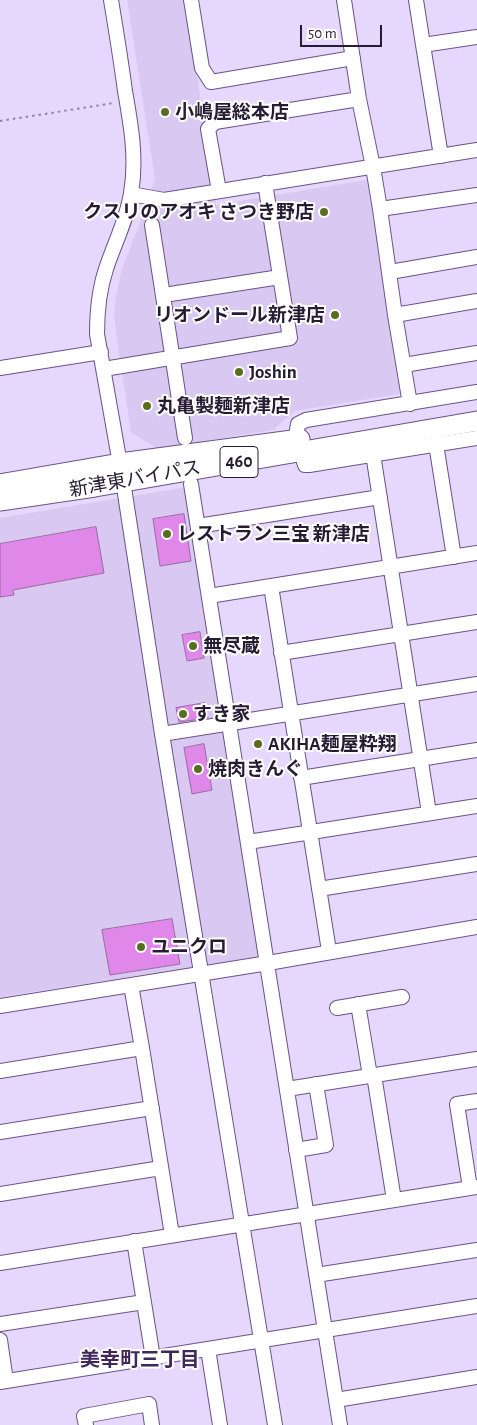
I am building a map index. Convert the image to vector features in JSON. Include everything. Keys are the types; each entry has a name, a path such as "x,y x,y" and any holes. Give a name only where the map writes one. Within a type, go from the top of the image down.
{"highway":[{"name":"新津東バイパス","path":"300,445 477,409"},
{"name":"新津東バイパス","path":"0,484 122,472 477,421"},
{"name":"新津東バイパス","path":"0,501 122,472"}],"street":[{"path":"111,0 134,160 128,211 101,287 97,334 122,472 162,734 275,1425"},
{"path":"191,0 202,68 211,82 353,58"},
{"path":"344,0 359,99 380,209 410,404"},
{"path":"416,0 441,156"},
{"path":"423,45 477,37"},
{"path":"219,190 208,129 214,122 359,99"},
{"path":"131,194 164,200 477,150"},
{"path":"104,369 290,338 265,183"},
{"path":"380,209 477,195"},
{"path":"152,225 174,357 185,438"},
{"path":"390,272 477,257"},
{"path":"164,295 280,277"},
{"path":"395,314 477,301"},
{"path":"0,368 101,352"},
{"path":"404,365 477,354"},
{"path":"477,392 306,420 298,424 297,430 305,465 477,438"},
{"path":"436,444 454,557"},
{"path":"373,454 429,813"},
{"path":"191,484 340,1425"},
{"path":"198,526 380,497"},
{"path":"209,596 477,553"},
{"path":"271,586 329,951"},
{"path":"282,653 477,622"},
{"path":"162,734 477,684"},
{"path":"301,778 477,750"},
{"path":"248,842 477,806"},
{"path":"319,889 477,864"},
{"path":"0,1006 477,927"},
{"path":"131,985 172,1235"},
{"path":"337,1008 402,997"},
{"path":"358,1004 394,1200"},
{"path":"0,1071 142,1048"},
{"path":"287,1089 477,1058"},
{"path":"296,1150 326,1145 316,1084"},
{"path":"0,1263 474,1188 457,1104 477,1101"},
{"path":"0,1132 152,1108"},
{"path":"0,1194 161,1168"},
{"path":"134,1241 153,1358"},
{"path":"316,1275 477,1250"},
{"path":"0,1324 144,1302"},
{"path":"0,1340 3,1381 477,1306"},
{"path":"208,1349 220,1425"},
{"path":"336,1400 477,1377"},
{"path":"86,1425 84,1416 149,1404 152,1425"}],"path":[{"path":"0,121 127,101"}],"shaded area":[{"path":"127,0 186,0 216,205 366,180 370,182 402,390 399,394 295,411 273,430 158,449 131,432 114,314 122,269 155,179"},
{"path":"187,487 262,956 0,997 0,518"}],"building":[{"path":"184,514 191,561 160,566 153,519"},
{"path":"96,527 104,573 13,590 14,595 0,597 0,544"},
{"name":"無尽蔵","path":"200,632 204,658 187,661 182,635"},
{"path":"205,703 208,718 179,722 176,708"},
{"name":"焼肉きんぐ","path":"204,744 212,790 192,794 184,748"},
{"name":"ユニクロ","path":"172,919 180,964 110,975 102,930"}],"place":[{"name":"小嶋屋総本店","path":"165,112"},
{"name":"クスリのアオキ さつき野店","path":"324,212"},
{"name":"リオンドール新津店","path":"335,315"},
{"name":"Joshin","path":"239,372"},
{"name":"丸亀製麺新津店","path":"147,406"},
{"name":"レストラン三宝 新津店","path":"167,534"},
{"name":"無尽蔵","path":"193,646"},
{"name":"すき家","path":"183,714"},
{"name":"AKIHA麺屋粋翔","path":"258,744"},
{"name":"焼肉きんぐ","path":"198,769"},
{"name":"ユニクロ","path":"141,947"}],"district":[{"name":"美幸町三丁目","path":"140,1360"}]}
